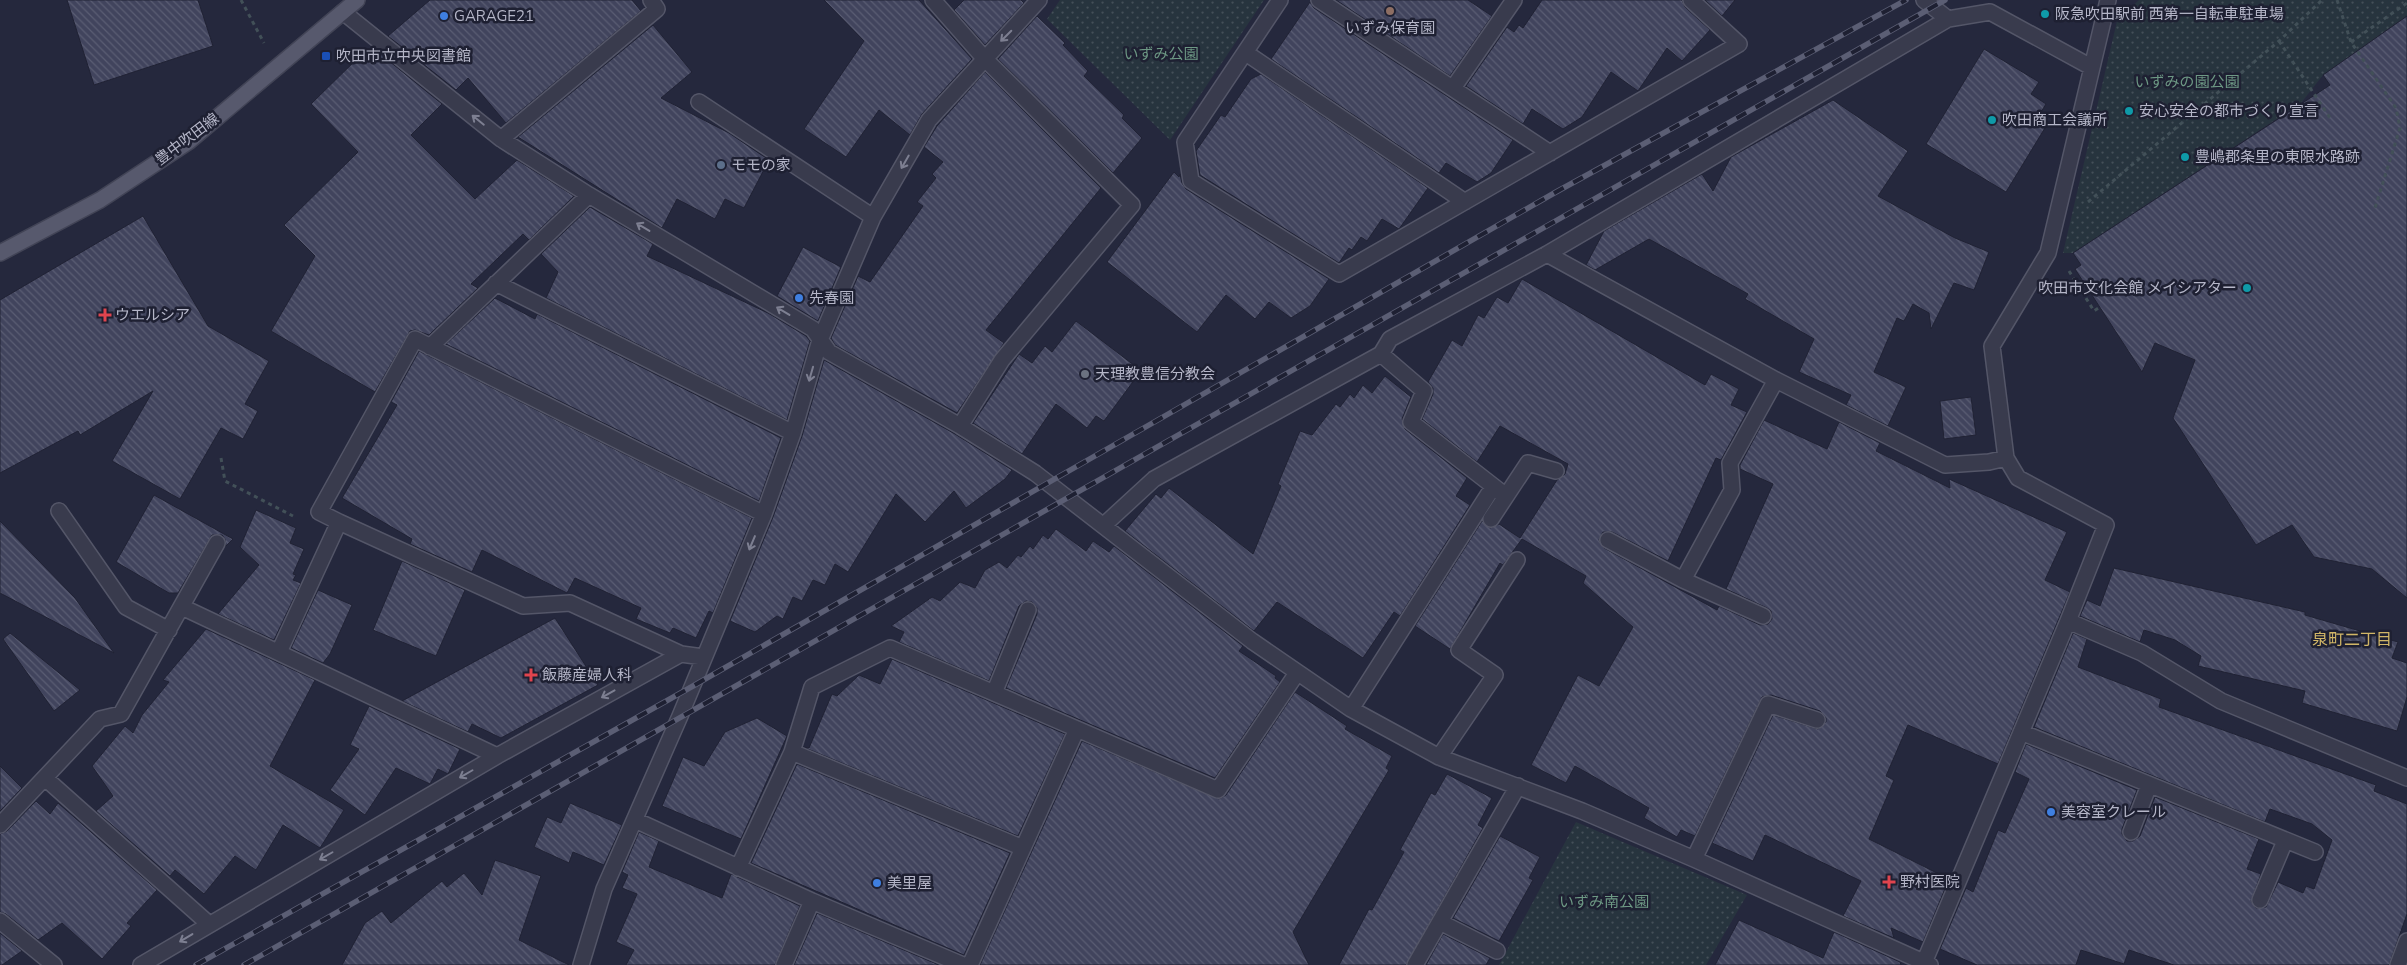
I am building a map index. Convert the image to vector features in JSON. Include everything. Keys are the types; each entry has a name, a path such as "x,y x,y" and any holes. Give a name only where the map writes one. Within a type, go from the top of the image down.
{"main road":[{"name":"豊中吹田線","path":"0,253 100,200 188,142 357,0"}],"street":[{"path":"501,139 657,9 650,0"},
{"path":"933,0 984,58 1132,206 1002,360 960,426"},
{"path":"581,965 604,890 764,514 793,433 820,340 873,218 928,120 1039,0"},
{"path":"1280,0 1185,142 1191,180 1339,274 1739,44 1691,0"},
{"path":"1319,0 1550,153"},
{"path":"1453,88 1514,0"},
{"path":"1924,0 1948,19"},
{"path":"343,12 501,139 589,195 812,329 829,352 960,426 1035,473 1252,641 1351,709 1439,757 1518,786 1694,859 1926,964 2106,525 2018,478 2006,458 1992,346 2048,253 2108,0"},
{"path":"1104,525 1154,479 1381,354 1390,339 1546,254 1948,19 1990,12 2091,68"},
{"path":"1246,53 1465,202"},
{"path":"699,102 873,218"},
{"path":"430,347 589,195"},
{"path":"1546,254 1776,380 1946,465 1989,462 2006,458"},
{"path":"496,283 793,433"},
{"path":"703,658 681,654 570,603 523,606 319,512 415,339 764,514"},
{"path":"1381,354 1424,391 1411,422 1506,496"},
{"path":"1683,580 1732,490 1730,463 1776,380"},
{"path":"1492,519 1528,463 1556,471"},
{"path":"1351,709 1493,487"},
{"path":"59,511 126,607 169,630"},
{"path":"279,652 339,522"},
{"path":"1608,540 1683,580 1763,616"},
{"path":"0,825 100,718 121,714 217,543"},
{"path":"1439,757 1495,675 1459,650 1517,560"},
{"path":"182,607 498,756"},
{"path":"994,693 1028,610"},
{"path":"2068,621 2142,653 2221,701 2407,778"},
{"path":"738,868 792,752 812,687 890,648 1218,790 1297,673"},
{"path":"141,965 208,924 498,756 681,654"},
{"path":"1694,859 1768,704 1817,720"},
{"path":"970,965 1078,729"},
{"path":"2021,732 2149,786 2315,852"},
{"path":"792,752 1023,848"},
{"path":"45,778 208,924"},
{"path":"1415,965 1518,786"},
{"path":"2131,832 2149,786"},
{"path":"635,820 812,901 963,965"},
{"path":"2260,900 2285,840"},
{"path":"784,965 812,901"},
{"path":"0,921 54,965"},
{"path":"1440,922 1497,950"},
{"path":"2398,965 2407,941"}],"path":[{"path":"241,0 265,43"},
{"path":"2059,210 2082,207 2279,42 2322,0"},
{"path":"2336,0 2351,42 2396,108 2400,128 2374,211"},
{"path":"2351,42 2407,3"},
{"path":"2279,42 2332,122"},
{"path":"2048,253 2065,264 2094,311 2100,307"},
{"path":"221,458 224,481 299,520 319,512"}],"green space":[{"name":"いずみ公園","path":"1060,0 1264,0 1170,140 1047,19"},
{"name":"いずみの園公園","path":"2139,0 2407,0 2407,16 2323,75 2301,103 2073,253 2063,253 2117,21"},
{"name":"いずみ南公園","path":"1576,822 1747,895 1706,965 1499,965"}],"building":[{"path":"67,0 198,0 213,46 94,85"},
{"path":"430,0 632,0 641,11 506,123 468,78 456,90 388,36"},
{"path":"824,0 919,0 972,59 922,114 910,135 879,110 846,157 804,129 864,41"},
{"path":"964,0 1021,0 1024,3 985,45 954,10"},
{"path":"1336,0 1468,0 1492,16 1450,76"},
{"path":"1542,0 1682,0 1685,7 1710,30 1682,61 1667,48 1638,91 1611,72 1582,117 1563,129 1532,109 1523,124 1466,86 1507,27 1514,32 1519,25 1523,28"},
{"path":"1705,0 1735,0 1722,16"},
{"path":"1310,2 1314,8 1513,140 1491,173 1477,182 1446,163 1439,173 1271,59"},
{"path":"1037,16 1065,43 1063,45 1088,71 1084,76 1124,115 1122,118 1142,138 1113,173 998,59"},
{"name":"吹田市文化会館 メイシアター","path":"2407,16 2407,598 2372,569 2314,557 2292,525 2256,545 2173,418 2195,360 2155,343 2142,372 2075,269 2081,265 2073,253 2330,85 2323,75"},
{"path":"653,25 692,72 661,98 729,133 769,160 744,208 725,199 715,219 677,199 662,228 518,137"},
{"path":"373,48 442,104 411,135 475,199 517,160 574,196 529,240 523,234 471,284 478,288 429,335 415,330 410,331 375,392 271,331 315,256 284,225 358,152 311,104 364,52 366,54"},
{"name":"吹田商工会議所","path":"1984,49 2039,82 2031,94 2046,104 2038,117 2048,123 2006,192 1926,144"},
{"path":"985,72 1101,188 986,330 1004,343 957,413 835,345 831,338 858,276 870,282 923,206 917,202 936,178 932,174 943,162 924,147 937,126"},
{"path":"1261,74 1428,188 1399,229 1382,219 1367,241 1361,237 1352,250 1349,248 1339,263 1200,175 1196,151 1221,115 1225,117 1251,79"},
{"path":"1833,100 1908,151 1878,196 1955,238 1989,252 1974,290 1954,283 1931,329 1929,313 1913,304 1904,321 1897,318 1874,372 1906,387 1888,426 1846,405 1851,395 1799,372 1814,339 1745,299 1748,294 1649,239 1595,270 1586,265 1604,231 1702,174 1713,191 1731,157"},
{"path":"1174,172 1179,177 1180,174 1186,189 1329,279 1310,306 1291,318 1269,302 1255,319 1226,295 1197,332 1107,262"},
{"path":"590,207 653,244 647,256 768,313 806,336 810,341 787,420 546,298 558,272 541,254"},
{"path":"143,216 208,326 269,361 245,404 258,411 243,439 221,428 180,499 112,461 153,391 80,435 78,431 0,473 0,300"},
{"path":"803,247 841,267 818,321 777,296"},
{"path":"1522,279 1705,385 1711,374 1739,389 1731,405 1747,412 1721,460 1716,458 1668,561 1612,532 1603,532 1599,540 1604,548 1717,610 1719,606 1760,625 1768,624 1772,619 1771,611 1767,608 1726,589 1773,484 1740,469 1740,465 1764,420 1827,449 1839,422 1880,443 1876,451 1950,488 1949,479 2067,532 2045,580 2070,592 1998,764 1908,725 1886,776 1894,780 1869,839 1949,879 1923,942 1891,928 1894,938 1843,916 1861,881 1765,835 1753,861 1712,843 1773,715 1818,729 1826,722 1826,718 1820,711 1771,695 1762,697 1695,836 1681,830 1677,837 1644,818 1649,808 1575,766 1566,783 1531,765 1578,675 1599,686 1633,627 1583,583 1586,576 1522,539 1503,565 1500,563 1450,649 1415,626 1482,521 1490,528 1499,524 1520,538 1557,480 1565,474 1568,464 1500,426 1477,462 1422,419 1433,394 1433,388 1428,382 1452,340 1462,346 1478,315 1484,318 1497,297 1508,303"},
{"path":"495,298 535,319 537,314 781,438 759,501 446,344"},
{"name":"天理教豊信分教会","path":"1076,321 1139,369 1136,373 1138,375 1104,421 1096,416 1087,428 1056,404 1022,454 973,423 1019,354 1032,363 1045,346 1052,352"},
{"path":"419,351 752,518 713,613 709,611 696,638 673,628 670,633 636,619 641,608 575,578 567,593 482,550 472,572 410,544 412,539 342,498 397,405 391,402"},
{"path":"824,360 955,434 1012,470 1005,479 966,508 954,491 925,522 896,494 848,572 835,564 825,585 813,580 802,601 793,597 783,619 777,616 755,632 730,621 773,517 802,436"},
{"path":"1385,376 1411,397 1402,419 1405,429 1467,478 1456,496 1470,505 1400,616 1394,612 1363,658 1277,602 1254,631 1125,531 1156,494 1161,498 1169,488 1253,554 1281,486 1278,484 1300,431 1312,435 1336,404 1340,407 1350,394 1354,398 1363,385 1372,393"},
{"path":"1971,397 1976,435 1944,439 1940,401"},
{"path":"154,495 233,539 226,546 222,535 212,535 178,593 169,593 116,562"},
{"path":"256,510 296,528 290,543 304,549 293,574 296,575 293,580 301,583 274,640 218,614 259,565 240,547"},
{"path":"0,521 75,598 114,653 0,593"},
{"path":"1056,529 1086,551 1093,541 1109,552 1114,546 1243,646 1239,651 1276,676 1275,678 1280,682 1215,778 1006,688 1037,614 1037,608 1032,602 1026,601 1019,606 989,681 899,642 904,632 891,626 932,597 940,601 960,582 975,588 985,570 999,562 1007,568 1018,555 1021,557 1030,546 1033,549 1043,535 1048,539"},
{"path":"402,561 465,590 436,656 373,630"},
{"path":"2114,568 2305,612 2305,615 2398,642 2392,658 2407,663 2407,697 2397,731 2302,703 2305,691 2198,666 2201,656 2175,640 2144,630 2140,642 2080,616 2087,600 2100,606"},
{"path":"318,590 352,605 330,654 323,663 291,648"},
{"name":"飯藤産婦人科","path":"555,618 598,685 501,738 472,724 468,732 402,701"},
{"path":"206,629 315,680 270,766 344,810 320,848 283,825 256,870 235,856 204,894 175,870 170,876 96,811 113,796 92,766 125,726 133,733 142,715 169,682 163,680"},
{"path":"10,633 80,690 54,711 3,639"},
{"path":"2073,633 2087,639 2078,667 2161,699 2159,707 2376,785 2374,791 2407,804 2407,914 2389,965 2174,965 2129,950 2124,964 2081,950 2076,965 1977,965 1940,949 1966,888 1973,892 1998,830 2005,833 2029,779 2015,772 2026,744 2137,790 2122,829 2122,834 2127,841 2133,841 2140,836 2155,797 2259,839 2247,869 2261,874 2251,901 2256,908 2266,907 2278,882 2303,893 2306,886 2314,889 2332,840 2312,824 2270,809 2265,822 2034,727"},
{"path":"892,659 1065,734 1018,836 803,747 809,748 832,694 837,696 859,675 880,684"},
{"path":"1295,692 1347,726 1345,729 1392,756 1386,768 1389,770 1293,932 1309,965 980,965 1082,741 1219,799 1226,795"},
{"path":"369,706 460,749 448,774 438,769 430,784 396,768 365,815 330,790 359,749 350,745"},
{"path":"757,718 787,736 741,839 662,806 683,757 704,766 725,732"},
{"path":"797,764 1010,853 964,955 751,863"},
{"path":"0,766 22,788 0,811"},
{"path":"1447,774 1492,798 1478,825 1483,828 1406,965 1339,965 1369,909 1372,910 1404,852 1400,850 1431,793 1435,795"},
{"path":"36,801 50,814 58,803 157,890 127,923 131,926 102,959 62,923 38,940 6,914 0,912 0,834 7,831"},
{"path":"570,803 622,825 604,865 573,852 569,863 534,847 547,817 561,823"},
{"path":"639,832 659,841 649,867 722,898 731,874 800,906 775,965 626,965 634,950 616,942 637,894 622,888 628,875 622,872"},
{"path":"1500,836 1540,857 1529,878 1533,880 1499,941 1453,918"},
{"path":"495,860 541,876 519,940 569,965 342,965 365,923 382,911 391,923 442,881 447,887 464,873 482,895"},
{"path":"817,913 939,965 794,965"},
{"path":"1739,920 1823,958 1834,932 1900,962 1901,965 1715,965"},
{"path":"0,933 22,951 2,965 0,965"},
{"path":"1443,934 1490,958 1486,965 1426,965"}],"railway":[{"path":"196,965 693,686 1556,192 1906,0"},
{"path":"244,965 1945,0"}],"place":[{"name":"いずみ保育園","path":"1390,11"},
{"name":"阪急吹田駅前 西第一自転車駐車場","path":"2045,14"},
{"name":"GARAGE21","path":"444,16"},
{"name":"吹田市立中央図書館","path":"326,56"},
{"name":"安心安全の都市づくり宣言","path":"2129,111"},
{"name":"吹田商工会議所","path":"1992,120"},
{"name":"豊嶋郡条里の東限水路跡","path":"2185,157"},
{"name":"モモの家","path":"721,165"},
{"name":"吹田市文化会館 メイシアター","path":"2247,288"},
{"name":"先春園","path":"799,298"},
{"name":"ウエルシア","path":"105,315"},
{"name":"天理教豊信分教会","path":"1085,374"},
{"name":"飯藤産婦人科","path":"531,675"},
{"name":"美容室クレール","path":"2051,812"},
{"name":"野村医院","path":"1889,882"},
{"name":"美里屋","path":"877,883"}],"district":[{"name":"泉町二丁目","path":"2352,639"}]}
